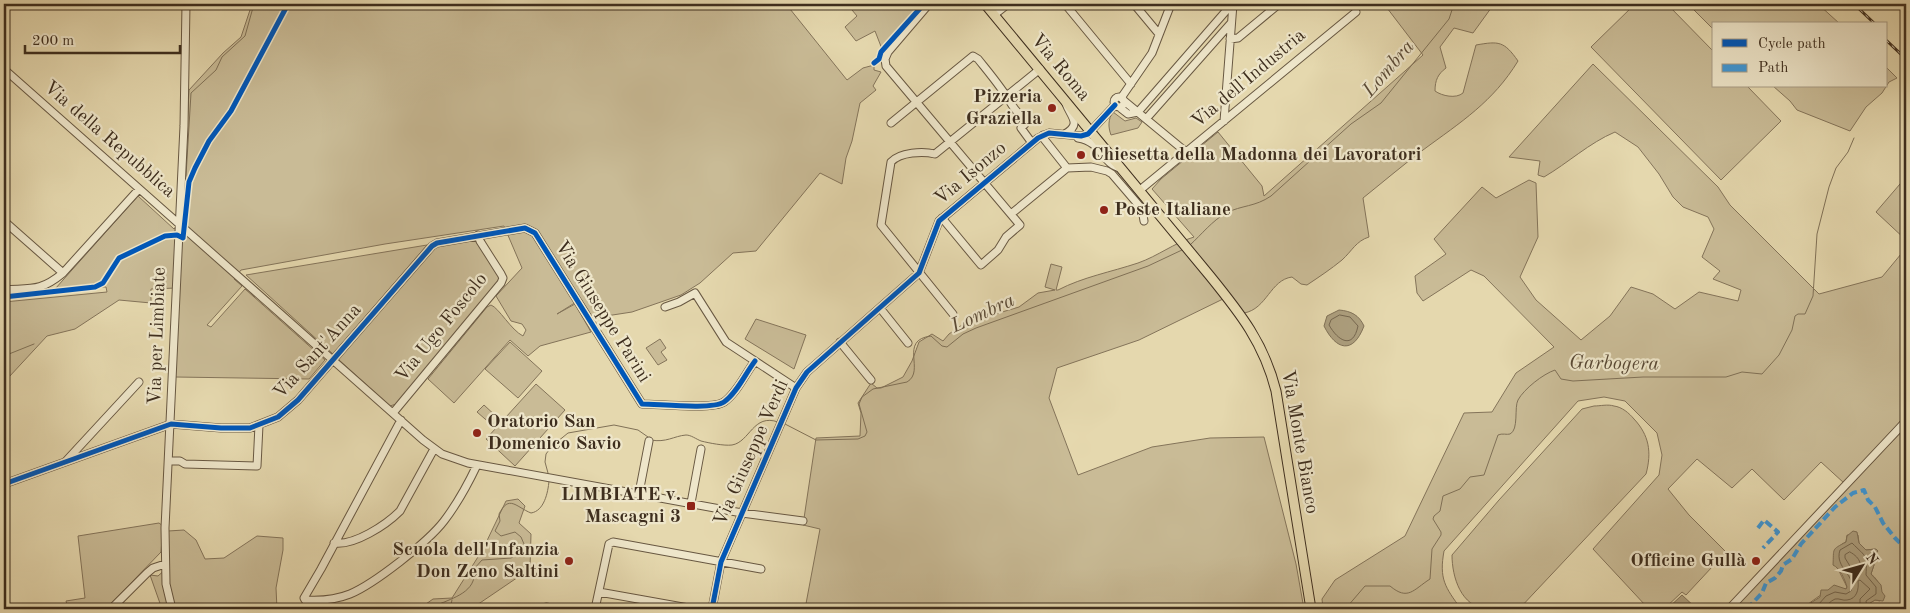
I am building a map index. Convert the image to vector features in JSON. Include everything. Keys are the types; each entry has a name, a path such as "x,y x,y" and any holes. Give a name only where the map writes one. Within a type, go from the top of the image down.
{"main road":[{"name":"Via Roma","path":"985,4 1186,246"},
{"name":"Via Monte Bianco","path":"1186,246 1250,327 1268,363 1276,391 1285,442 1311,609"}],"street":[{"name":"Via per Limbiate","path":"172,609 166,584 165,528 184,126 186,4"},
{"path":"929,4 888,52 885,59 886,66 1020,225 1003,240 998,250 981,264 942,218"},
{"path":"994,15 1008,4"},
{"path":"1065,4 1131,84"},
{"path":"1134,4 1159,34"},
{"path":"1067,168 1044,139 1043,135 1049,133 1084,136 1120,102 1152,53 1171,4"},
{"path":"1120,102 1128,114 1138,112 1232,4"},
{"path":"1224,121 1232,4"},
{"path":"1230,40 1238,38 1279,4"},
{"name":"Via dell'Industria","path":"1140,190 1356,12"},
{"path":"1146,119 1231,23"},
{"path":"891,123 973,56 978,59 1008,95 1012,105 1025,121 1021,128 1032,143"},
{"name":"Via della Repubblica","path":"4,69 393,414 442,454 476,465 742,513 804,521"},
{"path":"953,314 920,270 881,225 892,162 898,156 927,152 935,154 1040,69"},
{"path":"1063,97 1074,119 1072,129 1068,134"},
{"path":"1138,112 1186,152"},
{"path":"1068,134 1076,138 1092,141 1113,166 1122,168"},
{"name":"Via Isonzo","path":"920,270 937,223 1043,135"},
{"path":"1011,214 1067,168 1091,167 1107,170 1112,174 1142,209 1144,221"},
{"path":"4,290 39,288 50,284 63,273 139,189"},
{"path":"4,221 63,273"},
{"name":"Via Giuseppe Parini","path":"437,243 525,228 535,233 642,404 697,406 720,404 731,395 754,361"},
{"name":"Via Ugo Foscolo","path":"393,414 503,278 478,235"},
{"name":"Via Sant'Anna","path":"4,484 171,424 250,428 278,417 288,410 437,243"},
{"name":"Via Giuseppe Verdi","path":"712,609 721,562 796,388 807,372 920,270"},
{"path":"665,307 695,293 726,342 796,388"},
{"path":"880,308 908,343"},
{"path":"840,342 871,380"},
{"path":"64,463 139,382"},
{"path":"401,420 304,598 305,600 323,601 350,594 378,577 422,544 443,522 476,465"},
{"path":"1729,609 1906,421"},
{"path":"169,461 180,461 189,464 257,466 259,425"},
{"path":"639,493 649,442"},
{"path":"334,543 352,542 386,523 400,511 434,448"},
{"path":"691,503 701,449"},
{"path":"595,609 609,544 613,542 761,569"},
{"path":"111,609 147,573 153,568 165,564"},
{"path":"599,592 694,609"},
{"path":"542,609 546,607 557,609"}],"shaded area":[{"path":"252,4 786,4 847,80 863,68 874,65 874,70 881,72 873,86 876,90 860,103 852,141 846,158 842,184 820,173 756,251 733,253 700,283 681,295 632,312 593,318 581,299 557,314 575,304 591,332 540,346 528,356 510,340 454,403 428,379 487,307 491,305 498,310 514,329 523,336 526,330 522,324 511,321 496,296 522,268 504,226 385,244 241,270 234,279 242,286 207,325 211,327 245,289 325,360 309,379 175,377 176,288 151,289 151,303 119,300 75,329 47,336 4,380 4,302 107,292 106,287 100,287 99,284 55,289 138,196 174,229 182,220 189,90 223,53 241,37"},
{"path":"847,4 923,4 882,49 875,31 856,41 845,27 857,16"},
{"path":"1384,4 1494,4 1473,33 1454,28 1440,47 1446,68 1438,78 1435,91 1441,94 1453,96 1463,93 1476,45 1500,44 1509,49 1518,61 1487,100 1363,198 1369,237 1357,244 1342,260 1329,270 1307,285 1301,284 1292,277 1285,279 1278,283 1258,306 1244,313 1238,306 1223,299 1139,340 1057,368 1049,398 1078,475 1152,447 1210,438 1264,437 1296,564 1304,609 805,609 820,529 803,525 816,438 860,436 861,413 858,403 871,383 877,388 881,388 903,377 912,361 919,342 932,334 943,341 949,334 965,323 1019,307 1038,293 1055,290 1045,287 1051,264 1062,267 1056,290 1058,290 1087,278 1138,263 1194,237 1152,189 1161,179 1218,132 1262,186 1264,196 1423,55"},
{"path":"1635,4 1667,4 1712,50 1712,88 1749,88 1781,121 1721,180 1591,47"},
{"path":"1688,4 1818,4 1838,22 1712,22 1712,28"},
{"path":"1593,64 1718,187 1730,205 1819,294 1882,277 1906,248 1906,415 1844,483 1821,462 1784,500 1752,469 1732,488 1697,459 1668,489 1689,515 1726,552 1686,595 1682,592 1664,609 1642,609 1646,606 1593,549 1659,475 1662,455 1657,433 1625,401 1604,397 1578,401 1444,551 1443,576 1447,588 1461,609 1323,609 1322,599 1335,580 1405,536 1464,413 1492,412 1516,373 1554,347 1484,276 1471,270 1423,301 1417,293 1415,276 1446,254 1434,239 1482,187 1496,198 1529,180 1536,183 1538,237 1520,277 1536,300 1581,340 1610,316 1631,287 1653,294 1675,309 1699,292 1738,301 1741,290 1713,279 1720,271 1702,257 1714,229 1708,217 1683,207 1673,197 1659,174 1638,147 1615,132 1596,142 1544,177 1538,175 1540,161 1509,157"},
{"path":"1888,69 1897,78 1888,84"},
{"path":"1775,88 1885,88 1866,107 1850,131 1797,110"},
{"path":"1113,112 1125,121 1136,118 1142,122 1138,128 1111,135 1109,123"},
{"path":"1906,177 1906,240 1876,212"},
{"path":"477,239 500,277 499,282 396,404 390,406 339,360 339,357 435,247"},
{"path":"427,245 333,354 246,275"},
{"path":"756,319 806,335 794,369 745,339"},
{"path":"660,339 666,348 661,352 667,360 658,365 646,348"},
{"path":"510,342 542,371 518,398 485,369"},
{"path":"536,384 565,410 515,466 486,439"},
{"path":"484,405 498,418 492,425 477,412"},
{"path":"1609,405 1620,408 1639,425 1646,438 1649,451 1646,474 1519,609 1487,609 1471,603 1464,597 1456,581 1452,555 1582,409"},
{"path":"1906,427 1906,609 1872,609 1870,603 1875,600 1880,601 1881,597 1878,583 1871,574 1874,565 1872,558 1876,555 1875,549 1866,550 1859,543 1858,535 1847,535 1846,542 1842,544 1837,567 1847,587 1846,589 1826,592 1804,609 1732,609"},
{"path":"518,499 525,506 519,523 531,534 530,569 471,609 419,609 433,599 452,598 483,549 506,501"},
{"path":"159,523 163,526 161,552 106,609 68,609 66,601 85,598 78,536"},
{"path":"184,530 196,540 205,559 224,558 257,536 283,538 283,550 276,588 277,609 162,609 150,575 158,576 167,568 168,531"}],"water":[{"path":"1339,310 1354,314 1364,326 1355,342 1350,345 1344,346 1339,344 1324,326 1327,316"},
{"path":"1853,531 1857,532 1859,543 1866,550 1876,549 1878,551 1872,558 1874,565 1871,574 1881,585 1885,596 1883,601 1875,600 1870,603 1872,609 1804,609 1820,597 1821,590 1828,590 1834,585 1846,589 1842,574 1833,565 1834,550 1846,542 1847,536"},
{"path":"1682,595 1697,609 1667,609"}],"waterway":[{"path":"186,176 191,93 216,70 222,57 245,36 254,4"},
{"name":"Lombra","path":"1190,245 1221,216 1271,196 1351,124 1381,103 1449,19 1454,4"},
{"name":"Garbogera","path":"1350,609 1347,607 1365,586 1390,586 1401,593 1406,593 1415,590 1430,579 1432,549 1441,535 1433,519 1440,511 1443,496 1460,489 1470,477 1484,475 1498,435 1513,432 1518,400 1534,382 1545,375 1555,370 1561,379 1573,381 1643,377 1726,377 1742,372 1762,374 1779,355 1792,330 1795,316 1805,314 1813,296 1817,234 1829,187 1836,168 1848,152 1854,138"},
{"name":"Lombra","path":"785,424 816,440 858,439 865,436 867,432 859,404 862,397 873,389 907,382 912,377 914,371 914,349 916,343 921,339 931,336 942,346 947,347 963,334 976,328 1148,266 1182,250"},
{"path":"4,356 34,344"},
{"name":"Lombra","path":"651,440 666,440 686,435 704,442 732,445 738,443 763,421 778,422"},
{"name":"Lombra","path":"548,473 545,462 546,454 552,446 568,433 614,425 638,430 648,437"},
{"name":"Lombra","path":"429,609 465,591 474,580 474,569 482,560 511,558 520,553 524,544 521,537 515,532 501,536 495,531 500,521 499,514 510,503 531,513 535,512 544,501 549,481"},
{"path":"450,609 452,600"}],"railway":[{"path":"1854,4 1873,22"},
{"path":"1888,42 1906,59"}],"marked path":[{"path":"1747,609 1762,593 1766,583 1775,578 1783,565 1792,559 1801,544 1835,507 1853,493 1864,490 1868,500 1875,507 1883,523 1901,544 1906,561"},
{"path":"1758,528 1764,520 1778,532 1763,548"}],"cycle path":[{"path":"4,297 95,287 103,283 119,258 165,236 177,235 183,238 189,182 195,168 209,141 231,111 288,4"},
{"path":"874,63 879,59 881,52 924,4"},
{"path":"712,609 721,562 796,388 807,372 919,273 939,221 1038,138 1049,133 1081,136 1088,134 1115,105"},
{"path":"4,484 171,424 250,428 278,417 298,400 432,246 437,243 525,228 535,233 642,404 709,406 724,402 737,388 755,361"}],"place":[{"name":"Pizzeria Graziella","path":"1052,108"},
{"name":"Chiesetta della Madonna dei Lavoratori","path":"1081,155"},
{"name":"Poste Italiane","path":"1104,210"},
{"name":"Oratorio San Domenico Savio","path":"477,433"},
{"name":"LIMBIATE v. Mascagni 3","path":"691,506"},
{"name":"Scuola dell'Infanzia Don Zeno Saltini","path":"569,561"},
{"name":"Officine Gullà","path":"1756,561"}]}
